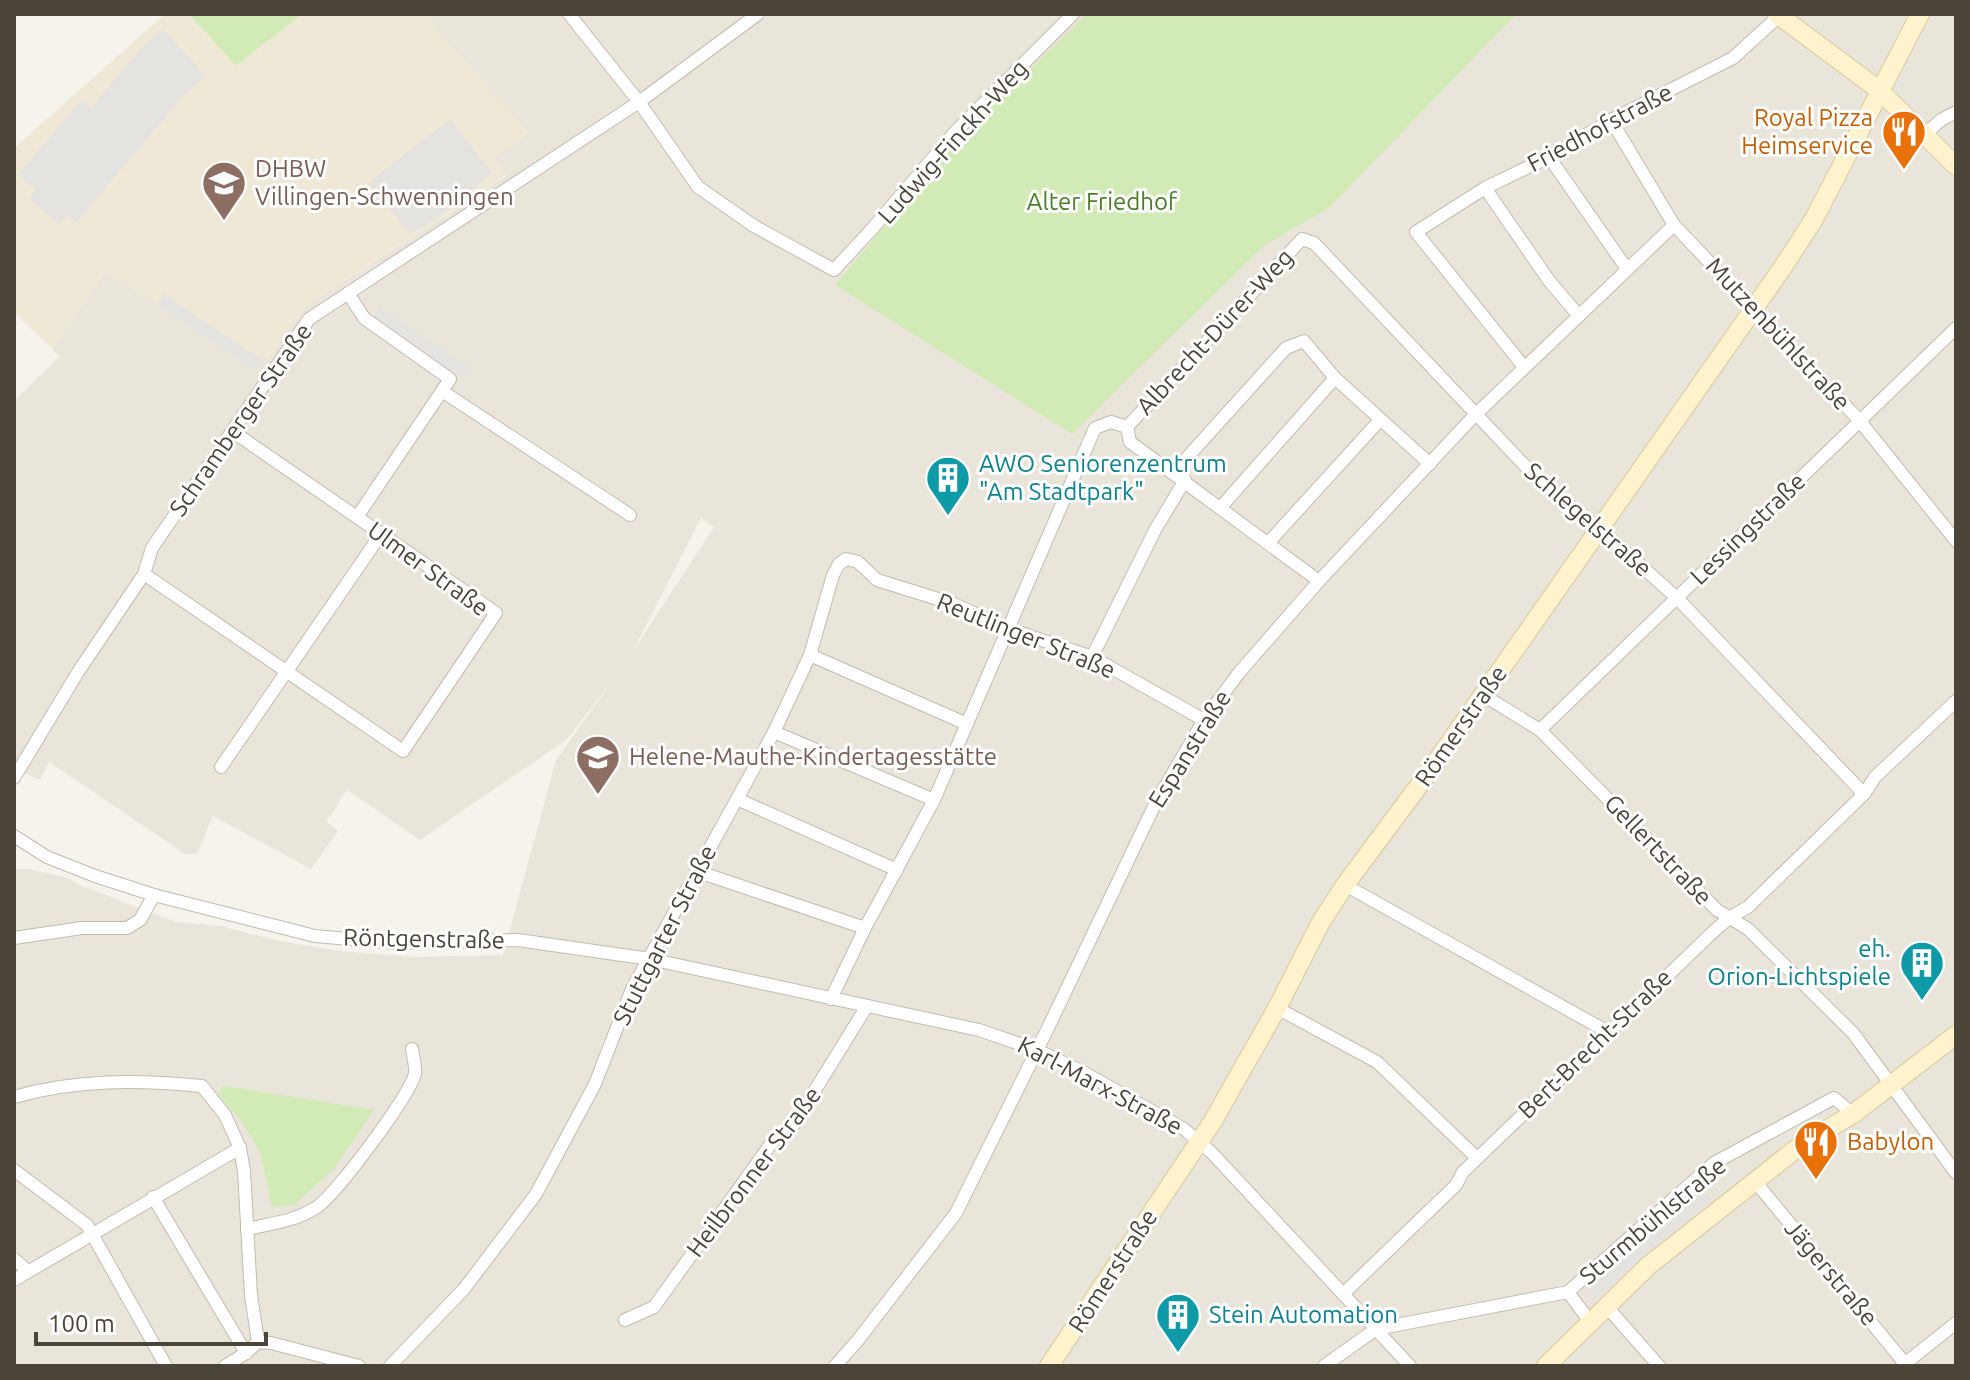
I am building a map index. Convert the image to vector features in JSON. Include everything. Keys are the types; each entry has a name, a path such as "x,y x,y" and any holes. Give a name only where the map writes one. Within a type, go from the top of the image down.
{"street":[{"path":"569,14 639,102"},
{"name":"Schramberger Straße","path":"14,778 78,672 144,574 152,548 309,319 639,102 758,14"},
{"name":"Ludwig-Finckh-Weg","path":"639,102 698,187 754,226 834,270 956,131 1073,14"},
{"name":"Römerstraße","path":"1049,1366 1213,1121 1321,922 1345,885 1755,309 1814,219 1920,14"},
{"path":"1778,15 1879,90 1956,166"},
{"name":"Friedhofstraße","path":"1524,367 1416,232 1485,188 1733,58 1778,15"},
{"path":"1925,134 1956,112"},
{"name":"Mutzenbühlstraße","path":"1611,120 1674,225 1859,420 1956,541"},
{"path":"1549,157 1627,269"},
{"path":"1485,188 1550,282 1579,316"},
{"name":"Espanstraße","path":"835,1366 956,1213 1156,802 1204,720 1238,674 1319,581 1475,415 1674,225"},
{"name":"Albrecht-Dürer-Weg","path":"1314,243 1302,239 1127,427 1130,442 1319,581"},
{"name":"Schlegelstraße","path":"1314,243 1546,488 1600,529 1677,598 1864,794"},
{"path":"348,293 364,318 450,379 357,517"},
{"name":"Lessingstraße","path":"1540,730 1956,328"},
{"path":"1092,657 1180,476 1286,348 1304,341 1335,378 1430,464"},
{"path":"1221,507 1335,378"},
{"path":"442,391 630,515"},
{"path":"1268,543 1380,420"},
{"path":"831,999 865,928 934,800 1095,428 1111,422 1127,427"},
{"name":"Ulmer Straße","path":"144,574 403,751 496,613 232,431"},
{"path":"221,767 381,534"},
{"name":"Reutlinger Straße","path":"846,559 858,562 877,580 954,604 1009,629 1092,657 1204,720"},
{"name":"Stuttgarter Straße","path":"390,1366 464,1289 536,1194 595,1084 632,989 774,732 810,655 833,575 846,559"},
{"path":"810,655 967,724"},
{"name":"Gellertstraße","path":"1483,695 1540,730 1717,910 1748,929 1853,1033 1956,1173"},
{"name":"Bert-Brecht-Straße","path":"1343,1294 1456,1185 1463,1172 1477,1158 1729,918 1748,907 1864,794 1875,777 1956,701"},
{"path":"774,732 934,800"},
{"path":"737,799 897,870"},
{"name":"Röntgenstraße","path":"14,836 47,857 154,895 315,936 395,943 518,940 650,959"},
{"path":"696,871 865,928"},
{"path":"1345,885 1608,1032"},
{"path":"14,938 82,928 127,928 140,920 154,895"},
{"name":"Karl-Marx-Straße","path":"650,959 979,1030 1037,1050 1184,1129 1199,1141 1410,1366"},
{"name":"Heilbronner Straße","path":"625,1320 654,1307 773,1141 791,1129 867,1006"},
{"path":"1277,1008 1377,1062 1477,1158"},
{"name":"Sturmbühlstraße","path":"1546,1366 1648,1266 1754,1180 1801,1145 1853,1114 1956,1035"},
{"path":"247,1229 298,1218 319,1206 371,1144 397,1106 415,1072 412,1049"},
{"path":"14,1097 51,1086 97,1082 202,1086 225,1115 240,1148 251,1295 258,1342"},
{"name":"Sturmbühlstraße","path":"1591,1323 1568,1292 1714,1163 1834,1098 1853,1114"},
{"path":"14,1280 240,1148"},
{"path":"14,1170 87,1225 166,1366"},
{"name":"Jägerstraße","path":"1754,1180 1905,1365"},
{"path":"153,1197 246,1353"},
{"path":"14,1259 28,1271"},
{"path":"1324,1366 1376,1329 1568,1292"},
{"path":"1607,1307 1659,1366"},
{"path":"1905,1365 1956,1323"},
{"path":"225,1366 258,1342 359,1366"}],"shaded area":[{"name":"DHBW Villingen-Schwenningen","path":"165,14 189,14 236,66 302,14 424,14 529,133 494,158 506,175 306,306 267,359 262,356 253,369 106,271 52,349 14,312 14,148"},
{"path":"423,14 1956,14 1956,1366 14,1366 14,869 29,869 68,878 176,922 221,926 278,941 340,951 414,957 503,955 556,760 611,683 566,740 420,840 347,790 326,822 338,831 311,869 213,816 197,854 185,854 49,762 40,780 14,768 14,401 59,357 52,349 106,270 253,369 262,356 267,359 306,306 506,176 494,158 528,133","holes":["701,518 714,527 635,648"]},
{"path":"163,29 206,76 183,96 76,223 67,216 59,224 29,199 36,190 18,175 81,100 91,108 143,46"},
{"path":"450,119 492,173 432,221 410,234 369,182"},
{"path":"164,294 261,359 253,369 157,305"},
{"path":"380,306 470,368 463,379 373,317"},
{"path":"1703,1189 1711,1199 1596,1298 1587,1289"}],"green space":[{"path":"189,14 302,14 236,66"},
{"name":"Alter Friedhof","path":"1087,14 1516,14 1329,208 1265,245 1072,434 835,285 953,144"},
{"path":"223,1086 374,1110 334,1169 294,1205 272,1207 260,1152 242,1122 218,1094"}],"place":[{"name":"Royal Pizza Heimservice","path":"1904,171"},
{"name":"DHBW Villingen-Schwenningen","path":"224,222"},
{"name":"AWO Seniorenzentrum \"Am Stadtpark\"","path":"948,517"},
{"name":"Helene-Mauthe-Kindertagesstätte","path":"598,796"},
{"name":"eh. Orion-Lichtspiele","path":"1922,1002"},
{"name":"Babylon","path":"1816,1181"},
{"name":"Stein Automation","path":"1178,1354"}]}
